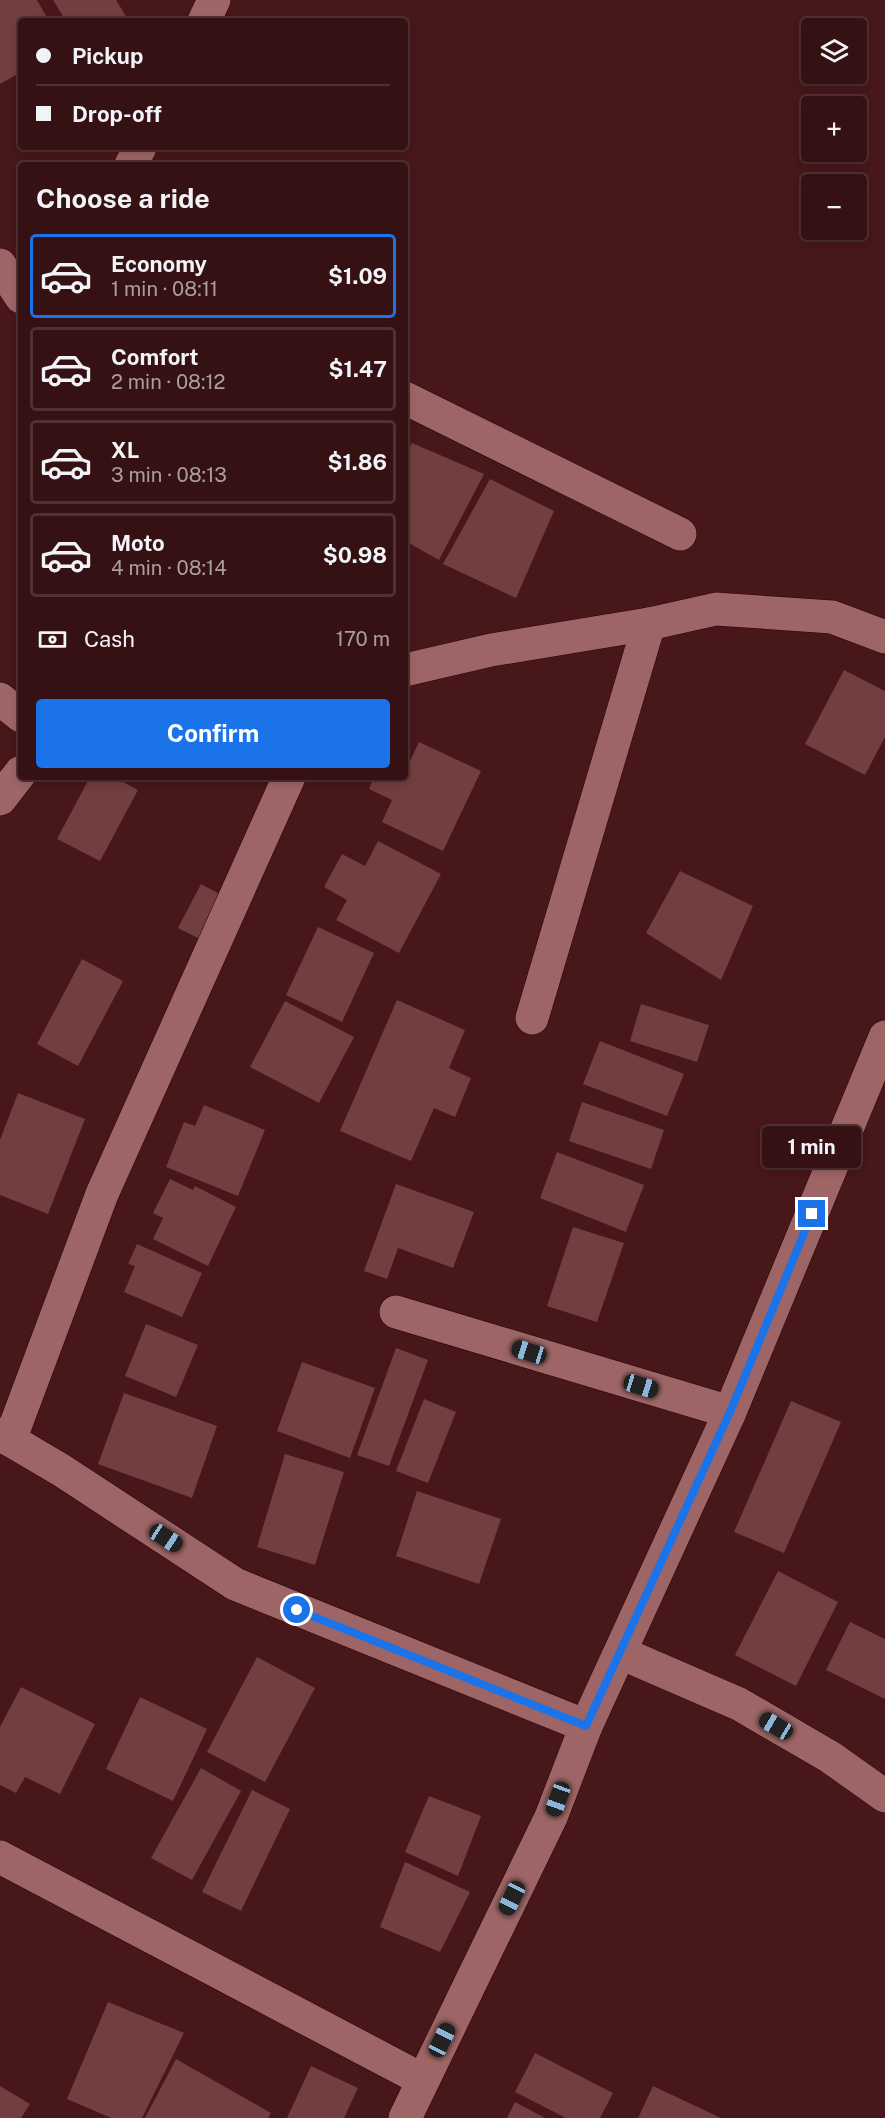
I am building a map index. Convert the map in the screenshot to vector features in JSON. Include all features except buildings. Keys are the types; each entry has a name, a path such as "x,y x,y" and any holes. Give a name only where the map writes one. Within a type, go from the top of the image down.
{"street":[{"path":"205,18 214,0"},
{"path":"0,265 18,292"},
{"path":"408,399 680,534"},
{"path":"408,669 491,650 649,624 716,609 832,617 885,637"},
{"path":"532,1018 649,624"},
{"path":"0,699 18,714"},
{"path":"0,799 18,776"},
{"path":"288,780 102,1194 5,1437 235,1584 586,1726"},
{"path":"405,2118 552,1817 586,1726 730,1412 885,1037"},
{"path":"396,1312 730,1412"},
{"path":"621,1653 740,1704 830,1757 885,1796"},
{"path":"0,1857 423,2080"}],"route":[{"path":"297,1610 586,1726 730,1412 812,1214"}]}
